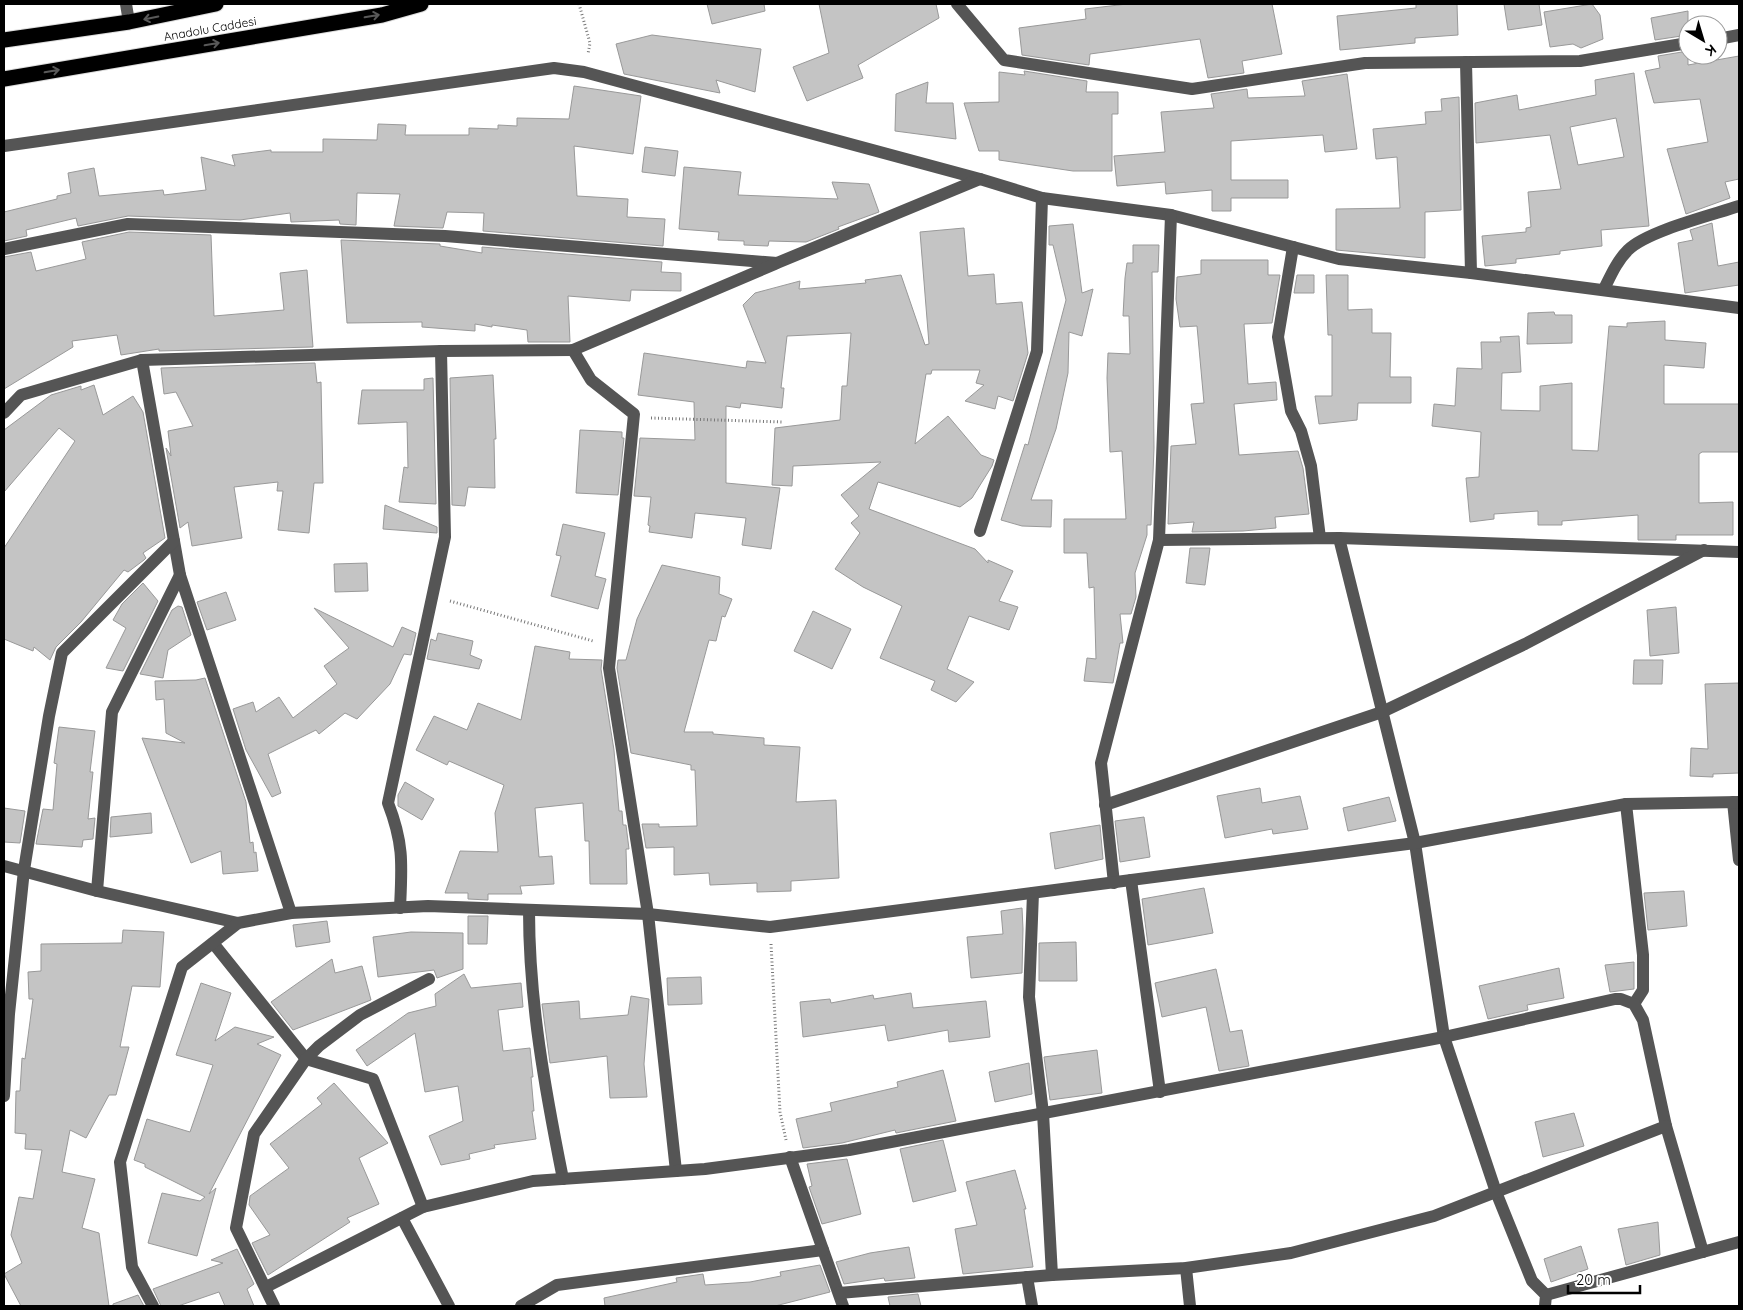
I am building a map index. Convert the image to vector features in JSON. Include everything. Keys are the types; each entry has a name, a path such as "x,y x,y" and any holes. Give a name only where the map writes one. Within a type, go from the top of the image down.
{"highway":[{"name":"Anadolu Caddesi","path":"4,40 129,22 216,4"},
{"name":"Anadolu Caddesi","path":"4,79 382,14 421,4"}],"street":[{"path":"126,4 129,22"},
{"path":"960,4 1004,60 1192,89 1364,63 1580,60 1678,45"},
{"path":"1466,62 1471,273"},
{"path":"4,146 554,68 584,72 980,179 1042,198 1171,215 1339,259 1604,289 1739,308"},
{"path":"4,413 21,395 142,360 442,351 573,350 777,262 980,179"},
{"path":"980,531 1037,351 1042,198"},
{"path":"1604,289 1618,262 1630,248 1651,236 1739,206"},
{"path":"1114,883 1101,763 1159,540 1171,215"},
{"path":"4,249 128,224 445,236 777,262"},
{"path":"1293,247 1278,337 1291,411 1301,431 1311,466 1320,538"},
{"path":"573,350 591,380 634,414 609,668 648,914 676,1171"},
{"path":"400,908 402,856 398,829 388,803 445,537 442,351"},
{"path":"142,360 180,575 291,913"},
{"path":"1159,540 1339,538 1739,552"},
{"path":"1339,538 1415,843 1444,1037 1496,1192 1532,1281 1546,1300 1739,1242"},
{"path":"4,1096 6,1014 24,870 49,716 62,653 174,541"},
{"path":"1105,805 1382,712 1526,644 1704,550"},
{"path":"97,890 112,712 180,575"},
{"path":"4,866 238,923 291,913 428,906 648,914 770,927 1415,843 1626,804 1736,802 1739,860"},
{"path":"1626,804 1643,955 1643,990 1634,1004"},
{"path":"1131,880 1160,1092"},
{"path":"1033,893 1029,997 1043,1113 1052,1275"},
{"path":"529,910 529,954 536,1036 563,1179"},
{"path":"153,1306 132,1267 120,1162 182,967 238,923"},
{"path":"213,943 306,1058 373,1079 423,1207"},
{"path":"274,1306 236,1228 254,1134 306,1058 346,1024 429,979"},
{"path":"266,1287 423,1207 533,1181 676,1171 848,1150 1444,1037 1614,999 1621,999 1634,1004 1644,1020 1666,1126 1703,1252"},
{"path":"839,1293 1052,1275 1186,1268 1291,1253 1434,1216 1666,1126"},
{"path":"790,1158 844,1306"},
{"path":"402,1218 449,1306"},
{"path":"521,1306 557,1285 823,1250"},
{"path":"1186,1268 1190,1306"},
{"path":"1027,1277 1032,1306"}],"path":[{"path":"579,4 590,43"},
{"path":"634,414 656,419 783,422"},
{"path":"433,597 611,646"},
{"path":"770,927 780,1112 790,1158"}],"building":[{"path":"707,4 764,4 765,11 712,24"},
{"path":"819,4 936,4 939,18 858,65 863,78 807,101 793,67 829,53"},
{"path":"1127,4 1272,4 1282,54 1242,61 1244,73 1208,78 1200,39 1090,54 1089,65 1022,55 1019,28 1086,19 1085,9"},
{"path":"1416,4 1457,4 1458,35 1415,38 1415,43 1340,50 1337,16 1416,8"},
{"path":"1504,4 1539,4 1542,25 1508,30"},
{"path":"1592,4 1600,15 1603,39 1581,48 1573,44 1550,47 1544,12"},
{"path":"1688,11 1688,15 1678,15 1678,37 1655,40 1651,18"},
{"path":"652,35 761,49 755,92 716,80 720,93 624,74 616,44"},
{"path":"1678,53 1678,65 1728,65 1728,58 1739,56 1739,179 1725,182 1730,198 1686,214 1667,149 1708,142 1700,99 1654,103 1645,71 1660,68 1658,56"},
{"path":"1024,71 1087,81 1086,92 1118,92 1118,114 1112,114 1112,171 1073,171 999,160 999,151 979,151 964,103 999,102 999,72 1025,75"},
{"path":"1634,73 1649,226 1601,230 1602,246 1560,251 1560,254 1516,259 1516,263 1485,266 1482,236 1526,232 1526,228 1531,227 1528,192 1561,189 1550,135 1476,143 1475,103 1517,95 1519,110 1596,95 1595,80","holes":["1616,118 1624,157 1578,165 1570,127"]},
{"path":"1347,74 1357,149 1325,152 1323,135 1231,141 1231,180 1288,180 1288,198 1231,198 1231,211 1212,211 1212,190 1166,194 1165,182 1117,186 1114,156 1165,152 1161,112 1214,108 1211,94 1247,89 1248,98 1305,96 1302,81"},
{"path":"928,82 926,103 953,103 956,139 895,131 896,94"},
{"path":"574,86 641,96 633,154 574,146 577,196 628,199 627,217 665,219 663,246 483,231 484,213 447,212 443,228 394,226 400,194 357,193 356,225 340,224 339,220 291,222 290,213 240,220 128,216 78,226 76,218 26,230 27,236 4,241 4,212 57,199 57,196 71,193 68,173 94,168 99,196 163,190 164,195 206,190 201,157 235,166 232,155 271,150 271,152 323,152 323,139 377,140 378,124 406,125 405,135 469,135 469,128 498,129 498,125 517,126 517,118 569,119"},
{"path":"1459,97 1461,210 1425,212 1425,258 1336,250 1336,209 1400,208 1397,157 1376,159 1373,129 1426,124 1425,112 1442,111 1441,99"},
{"path":"645,147 678,151 675,176 642,172"},
{"path":"684,167 741,172 738,195 838,199 832,182 869,184 879,212 838,227 839,229 806,242 769,241 768,246 744,245 744,241 718,240 719,232 679,229"},
{"path":"1712,223 1718,266 1739,262 1739,285 1685,293 1678,243 1693,240 1690,230"},
{"path":"1073,224 1082,293 1093,289 1082,336 1069,332 1068,373 1056,429 1031,500 1052,500 1051,527 1022,526 1001,520 1025,444 1028,445 1066,300 1053,245 1049,245 1049,226"},
{"path":"964,228 968,276 994,274 996,304 1022,302 1028,353 1013,401 998,396 995,409 965,401 984,385 976,383 980,370 932,370 931,374 926,374 915,444 948,416 981,455 994,460 992,466 972,498 960,507 878,482 869,509 975,549 988,563 988,560 1013,571 999,601 1018,607 1009,630 969,616 947,669 974,682 956,702 931,690 935,681 880,658 902,606 863,587 835,569 860,533 851,523 859,516 841,495 881,462 793,466 792,486 772,485 775,428 840,420 842,386 847,386 851,333 787,336 781,388 784,388 782,408 741,403 740,408 726,406 726,483 780,488 771,549 742,545 746,518 695,513 692,538 649,532 651,497 634,496 640,438 695,440 694,402 638,395 644,353 746,368 747,361 766,363 743,305 755,293 800,281 799,289 866,283 865,280 901,275 925,345 929,344 920,232"},
{"path":"129,232 211,235 214,316 284,310 280,273 307,270 313,347 159,351 159,349 121,355 117,335 72,341 73,347 4,389 4,257 31,252 36,271 86,259 82,242"},
{"path":"341,240 440,244 440,246 482,253 482,247 662,262 661,272 681,273 681,291 631,290 630,301 568,296 570,342 528,342 527,330 492,325 492,327 475,324 475,331 422,327 422,322 347,323"},
{"path":"1133,245 1159,245 1158,272 1152,272 1154,448 1151,525 1147,525 1147,535 1135,573 1136,597 1131,614 1120,614 1123,643 1120,643 1113,683 1084,681 1087,658 1096,659 1094,587 1089,588 1087,553 1064,553 1064,519 1126,519 1122,451 1110,452 1107,378 1108,353 1130,354 1129,316 1123,316 1127,263 1133,263"},
{"path":"1201,260 1268,260 1268,275 1280,275 1272,323 1244,324 1248,384 1276,382 1277,400 1234,404 1239,455 1298,451 1303,468 1309,514 1275,517 1276,528 1192,532 1194,522 1168,524 1171,446 1196,444 1191,404 1204,403 1197,326 1180,327 1176,299 1177,277 1201,274"},
{"path":"1297,275 1314,275 1314,293 1294,293"},
{"path":"1326,275 1348,275 1348,310 1372,309 1372,333 1391,333 1390,377 1411,377 1411,403 1358,403 1357,420 1319,424 1315,396 1332,396 1332,335 1328,335"},
{"path":"1554,312 1555,315 1572,315 1572,343 1527,344 1528,313"},
{"path":"1665,321 1665,340 1706,343 1704,368 1664,365 1664,404 1739,404 1739,452 1702,452 1699,454 1699,503 1733,502 1733,535 1676,535 1676,540 1638,540 1638,515 1562,521 1562,525 1538,525 1538,511 1494,514 1494,519 1470,522 1466,478 1479,477 1481,432 1432,426 1434,404 1455,406 1457,368 1482,369 1481,342 1501,342 1500,337 1519,336 1521,372 1502,373 1501,410 1540,411 1540,386 1572,383 1572,450 1598,451 1609,326 1627,327 1627,323"},
{"path":"315,363 317,383 321,382 323,483 314,483 309,533 278,530 283,491 277,491 278,482 234,487 242,538 192,546 188,522 180,528 166,448 171,456 168,431 193,426 176,392 164,394 161,368"},
{"path":"493,375 496,439 494,439 495,488 468,487 465,506 452,505 450,378"},
{"path":"433,378 436,504 399,502 404,467 408,468 407,422 358,424 362,390 424,390 424,379"},
{"path":"94,385 103,415 133,396 143,412 165,538 143,553 146,558 144,560 128,572 124,570 81,622 56,647 50,660 34,647 33,651 4,639 4,548 75,441 59,428 4,492 4,430 51,395 81,386 81,390"},
{"path":"580,430 622,432 622,438 624,438 618,495 576,493"},
{"path":"385,505 437,527 437,533 383,529"},
{"path":"563,524 605,533 595,576 606,579 598,609 551,596 561,556 556,555"},
{"path":"1190,548 1210,548 1205,585 1186,583"},
{"path":"367,563 368,591 335,592 334,564"},
{"path":"662,565 720,577 719,594 732,599 725,617 722,616 716,641 709,640 684,732 713,732 713,734 764,738 764,745 800,747 796,802 836,800 839,878 791,881 791,891 757,892 757,883 710,885 709,873 674,875 674,847 646,848 642,824 659,824 659,827 697,826 695,770 691,770 691,765 631,753 617,668 618,660 626,660 637,619"},
{"path":"143,583 158,601 123,671 106,668 126,628 113,620 122,604"},
{"path":"226,592 236,620 207,630 197,602"},
{"path":"178,606 182,607 191,635 168,650 163,678 140,674 172,610"},
{"path":"1676,607 1679,653 1650,656 1647,610"},
{"path":"314,608 393,647 402,627 416,633 411,655 404,654 390,684 357,719 345,713 319,734 316,730 268,754 281,793 272,797 246,750 233,709 253,702 256,712 279,697 293,718 337,684 324,666 349,648"},
{"path":"813,611 851,629 832,669 794,651"},
{"path":"438,633 473,641 470,655 482,660 479,669 427,659 431,639 436,641"},
{"path":"535,646 570,652 569,659 602,660 601,669 614,750 619,811 622,811 623,825 626,825 629,849 626,849 627,884 590,884 589,841 585,841 583,803 535,808 539,857 552,856 554,884 520,886 522,894 488,894 488,900 468,899 468,893 445,893 460,851 498,852 495,813 504,785 449,761 447,765 416,750 434,716 467,730 478,703 521,720"},
{"path":"1634,660 1663,660 1662,684 1633,684"},
{"path":"205,678 246,802 250,843 253,842 254,853 256,852 258,871 223,874 221,851 191,863 142,738 185,743 166,733 164,699 156,700 155,681"},
{"path":"1739,683 1739,773 1713,774 1713,777 1690,776 1691,748 1708,749 1705,684"},
{"path":"59,727 95,731 90,772 93,772 88,819 95,818 93,839 83,840 82,847 36,844 43,809 53,810 57,764 54,763"},
{"path":"405,782 434,799 422,820 398,806 398,795"},
{"path":"1260,788 1262,803 1300,796 1308,829 1273,834 1272,829 1225,838 1217,796"},
{"path":"1389,797 1396,821 1348,831 1343,808"},
{"path":"4,808 25,811 20,843 4,842"},
{"path":"151,813 152,833 110,837 111,817"},
{"path":"1144,817 1150,857 1120,862 1115,821"},
{"path":"1100,825 1103,859 1055,869 1050,833"},
{"path":"1204,888 1213,933 1148,945 1142,899"},
{"path":"1684,891 1687,926 1648,930 1644,893"},
{"path":"1022,908 1022,973 971,978 967,937 1003,934 1001,911"},
{"path":"468,916 488,916 487,944 468,944"},
{"path":"327,921 330,942 296,947 293,925"},
{"path":"123,930 164,932 160,987 132,986 120,1047 129,1047 116,1095 109,1095 86,1138 70,1130 62,1172 95,1179 82,1228 99,1233 109,1306 21,1306 4,1274 22,1263 11,1235 19,1197 33,1199 42,1150 25,1149 26,1134 15,1133 16,1091 20,1091 22,1058 25,1059 33,999 29,999 28,972 41,971 41,944 122,943"},
{"path":"411,932 463,933 463,969 437,978 434,970 378,977 373,937"},
{"path":"1076,942 1077,981 1039,981 1039,943"},
{"path":"332,959 335,973 362,966 371,1000 293,1030 271,1002"},
{"path":"1634,962 1634,989 1610,992 1605,965"},
{"path":"1559,968 1564,998 1527,1005 1528,1010 1488,1019 1479,986"},
{"path":"1216,969 1230,1032 1242,1030 1249,1066 1219,1071 1206,1007 1162,1017 1155,983"},
{"path":"464,974 471,988 521,983 523,1007 498,1010 503,1051 530,1048 533,1077 531,1077 534,1111 532,1111 536,1139 494,1145 495,1148 469,1154 470,1159 441,1165 429,1136 463,1121 458,1086 425,1092 415,1033 367,1066 356,1050 408,1013 436,1006 435,994"},
{"path":"701,977 702,1004 668,1005 667,978"},
{"path":"201,983 231,993 215,1041 235,1027 274,1037 257,1044 281,1055 209,1194 216,1188 197,1256 148,1243 162,1193 200,1201 205,1197 145,1167 145,1164 134,1160 147,1119 190,1132 213,1065 176,1055"},
{"path":"911,993 913,1008 986,1001 990,1037 949,1042 948,1030 888,1041 885,1025 803,1037 800,1002 830,999 831,1003 873,995 874,999"},
{"path":"631,996 649,999 644,1064 647,1097 610,1098 607,1056 550,1063 542,1004 579,1001 580,1019 628,1015"},
{"path":"1097,1050 1102,1093 1050,1100 1044,1057"},
{"path":"1029,1063 1032,1094 995,1102 989,1072"},
{"path":"943,1070 956,1121 896,1133 895,1130 842,1143 803,1148 796,1119 832,1111 830,1103 898,1087 897,1082"},
{"path":"334,1083 388,1143 359,1158 379,1204 347,1218 350,1222 268,1275 252,1243 270,1235 249,1205 250,1196 289,1168 270,1144 322,1104 317,1098"},
{"path":"1574,1113 1584,1146 1543,1157 1535,1122"},
{"path":"943,1140 956,1191 913,1202 900,1149"},
{"path":"847,1159 861,1214 822,1224 809,1187 812,1186 807,1164"},
{"path":"1015,1170 1026,1209 1024,1209 1033,1267 963,1274 955,1229 977,1225 966,1182"},
{"path":"1658,1222 1660,1255 1626,1265 1618,1229"},
{"path":"1581,1246 1588,1269 1551,1282 1544,1259"},
{"path":"909,1247 915,1278 885,1281 884,1278 844,1284 836,1262 870,1253"},
{"path":"237,1249 254,1284 247,1289 254,1306 225,1306 219,1292 178,1306 161,1306 153,1289 223,1263 211,1260"},
{"path":"820,1265 830,1292 775,1306 605,1306 604,1298 677,1282 676,1278 703,1274 705,1285 750,1282 781,1276 780,1272"},
{"path":"918,1294 921,1306 890,1306 888,1297"},
{"path":"138,1295 144,1306 113,1306 113,1304"}]}
